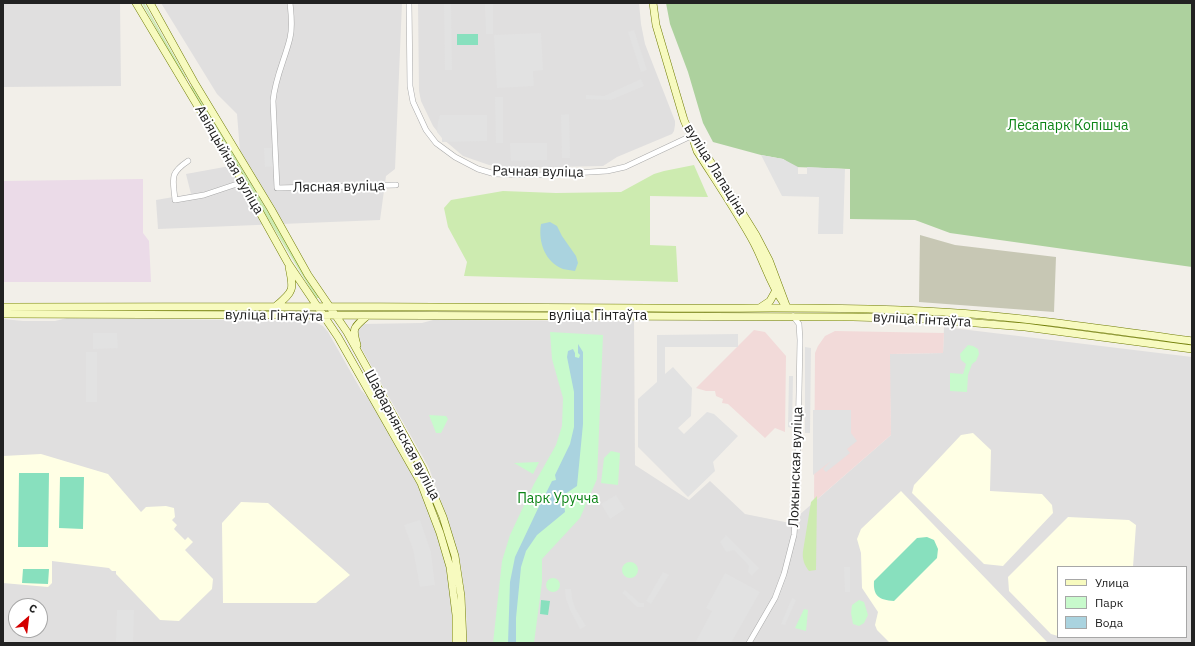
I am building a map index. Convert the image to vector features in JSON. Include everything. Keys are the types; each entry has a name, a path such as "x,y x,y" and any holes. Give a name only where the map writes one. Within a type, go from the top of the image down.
{"main road":[{"name":"Авіяцыйная вуліца","path":"136,3 243,182 288,263 325,316"},
{"name":"Авіяцыйная вуліца","path":"150,3 194,82 271,209 308,275 329,307"},
{"name":"вуліца Лапаціна","path":"653,3 658,33 684,120 691,136 702,148 756,235 769,260 787,308"},
{"path":"186,86 194,82"},
{"path":"196,103 205,111 212,110"},
{"name":"Ложынская вуліца","path":"691,136 697,151 753,242 768,271 775,292 793,316"},
{"path":"276,306 288,297 293,287 288,263"},
{"path":"759,308 770,301 775,292"},
{"name":"вуліца Гінтаўта","path":"3,307 318,306 787,308 950,313 1040,321 1192,341"},
{"name":"Шафарнянская вуліца","path":"329,307 360,355 423,469 443,517 450,537 458,573 461,596 463,643"},
{"name":"вуліца Гінтаўта","path":"3,314 793,316 950,320 1040,329 1192,349"},
{"name":"Шафарнянская вуліца","path":"325,316 416,473 427,497 450,567 456,616 456,643"},
{"path":"360,355 354,332 356,326 367,316"}],"street":[{"name":"Лясная вуліца","path":"290,3 292,22 290,38 274,89 277,188 396,186"},
{"name":"Рачная вуліца","path":"409,3 410,86 413,102 426,130 436,144 454,157 478,169 495,174 531,175 607,171 625,168 691,136"},
{"path":"188,161 174,173 174,200 204,195 243,182"},
{"name":"Ложынская вуліца","path":"749,643 775,598 784,574 794,535 797,498 800,340 799,324 793,316"}],"shaded area":[{"path":"3,3 120,3 121,86 3,87"},
{"path":"161,3 402,3 395,169 386,176 380,220 158,229 156,200 191,194 186,174 241,164 237,114 217,94"},
{"path":"418,3 639,3 645,44 675,121 674,131 672,134 617,157 603,166 508,168 489,165 463,156 443,139 433,126 421,101 419,91"},
{"path":"444,3 451,3 452,70 445,70"},
{"path":"485,3 493,3 493,34 486,34"},
{"path":"634,30 647,70 641,72 628,32"},
{"path":"541,33 543,70 533,71 534,86 497,88 494,35"},
{"path":"641,79 644,86 611,100 586,99 586,95 604,96"},
{"path":"495,97 503,97 503,143 496,143"},
{"path":"569,114 570,158 562,158 561,115"},
{"path":"440,115 487,115 487,141 442,142 442,138 437,132"},
{"path":"510,143 547,143 547,160 511,161"},
{"path":"264,148 275,148 276,166 265,167"},
{"path":"761,155 783,159 798,167 798,174 807,174 807,167 845,169 843,234 818,234 819,197 782,196"},
{"path":"143,179 143,233 149,241 151,282 3,282 3,181"},
{"path":"920,235 955,245 1056,257 1054,312 919,302"},
{"path":"67,318 309,321 323,326 328,332 361,390 374,404 428,504 446,564 452,606 452,643 3,643 3,319 23,321 55,321"},
{"path":"433,320 634,321 635,465 689,500 710,481 745,514 790,523 891,435 889,354 943,353 944,327 1192,357 1192,643 467,643 466,605 461,566 447,518 429,468 359,344 356,336 359,326 362,324 422,323"},
{"path":"754,330 765,332 786,356 785,432 775,428 765,438 728,404 722,403 723,399 716,396 715,391 706,391 696,388"},
{"path":"835,331 944,333 943,353 890,354 891,435 814,502 815,353 825,336"},
{"path":"93,333 117,333 118,348 93,349"},
{"path":"738,334 738,347 665,347 665,374 673,367 692,388 691,416 678,428 684,434 707,412 714,414 738,436 713,462 715,471 688,497 638,447 638,399 657,382 657,335"},
{"path":"805,347 811,348 810,433 805,433"},
{"path":"86,352 97,352 97,402 86,402"},
{"path":"789,376 793,376 792,428 788,427"},
{"path":"813,410 851,410 851,433 857,441 847,449 850,453 826,472 823,469 831,461 813,475"},
{"path":"973,433 991,450 990,491 1042,494 1052,505 1053,513 1003,566 984,564 912,493 914,485 961,435"},
{"path":"41,454 108,474 141,512 146,507 166,506 174,508 175,517 172,520 177,525 174,529 185,540 188,537 193,542 185,550 213,579 212,589 179,621 160,620 116,574 116,571 112,571 109,568 52,561 52,583 48,587 3,583 3,456"},
{"path":"901,491 1048,643 890,643 877,630 875,625 878,612 862,588 861,553 857,539 861,529"},
{"path":"616,495 625,509 610,519 601,504"},
{"path":"241,502 268,503 350,575 316,603 223,603 222,523"},
{"path":"1068,517 1129,520 1136,525 1133,566 1057,566 1057,636 1051,634 1009,591 1008,577"},
{"path":"420,520 431,552 435,585 420,587 413,549 404,525"},
{"path":"726,535 759,568 752,576 748,572 749,566 734,550 726,552 720,542"},
{"path":"844,567 850,567 850,592 845,592"},
{"path":"663,572 669,575 651,604 646,601"},
{"path":"725,573 760,592 731,643 695,643 712,611 706,608"},
{"path":"565,589 571,589 575,608 586,626 580,629 570,610 566,599"},
{"path":"625,590 640,603 644,603 644,607 637,607 622,593"},
{"path":"792,598 796,600 785,625 781,624"},
{"path":"117,610 134,610 133,643 116,643"}],"green space":[{"path":"142,3 144,3 186,77 184,78"},
{"name":"Лесапарк Копішча","path":"666,3 1192,3 1192,267 950,233 915,220 850,219 850,169 795,167 783,159 761,155 713,142 703,123 688,72 670,24"},
{"path":"457,34 478,34 478,45 457,45"},
{"path":"192,86 320,298 316,298 189,88"},
{"path":"694,165 708,197 650,196 650,245 676,246 678,282 464,276 467,262 448,227 444,208 451,200 503,191 556,193 621,192 654,174"},
{"name":"Парк Уручча","path":"550,332 603,335 597,479 580,518 542,559 542,582 534,643 493,643 502,561 510,535 534,484 556,445 562,426 563,398 552,359"},
{"path":"968,345 978,349 979,354 976,361 972,364 968,375 967,392 950,391 950,373 963,374 966,364 961,360 960,354"},
{"path":"429,415 446,416 448,419 441,433 436,433"},
{"path":"611,451 620,453 618,485 601,483 604,458"},
{"path":"539,462 533,474 514,463"},
{"path":"19,473 49,473 48,547 18,547"},
{"path":"60,477 84,477 83,529 59,528"},
{"path":"817,496 816,570 809,571 804,561 803,551 811,502"},
{"path":"927,537 934,540 938,549 937,558 894,601 884,600 878,596 876,594 874,581 917,538"},
{"path":"630,562 636,564 638,570 636,576 630,578 624,576 622,570 624,564"},
{"path":"23,569 49,569 48,584 22,583"},
{"path":"550,578 556,578 560,582 560,588 556,592 550,592 546,588 546,582"},
{"path":"541,600 550,601 548,615 540,614"},
{"path":"859,600 864,602 868,615 864,623 859,626 853,624 851,613 852,605"},
{"path":"804,609 808,610 806,631 795,628"}],"water":[{"path":"550,222 557,226 576,256 578,263 575,271 563,269 557,266 544,251 540,231 541,224"},
{"path":"578,344 583,352 583,424 577,486 565,494 565,512 537,535 526,551 521,567 516,618 516,643 508,643 510,582 515,557 542,500 547,497 546,493 552,481 556,480 555,475 570,444 574,427 574,392 567,357 568,351 573,349 575,357 579,358 580,355 578,353"}]}
